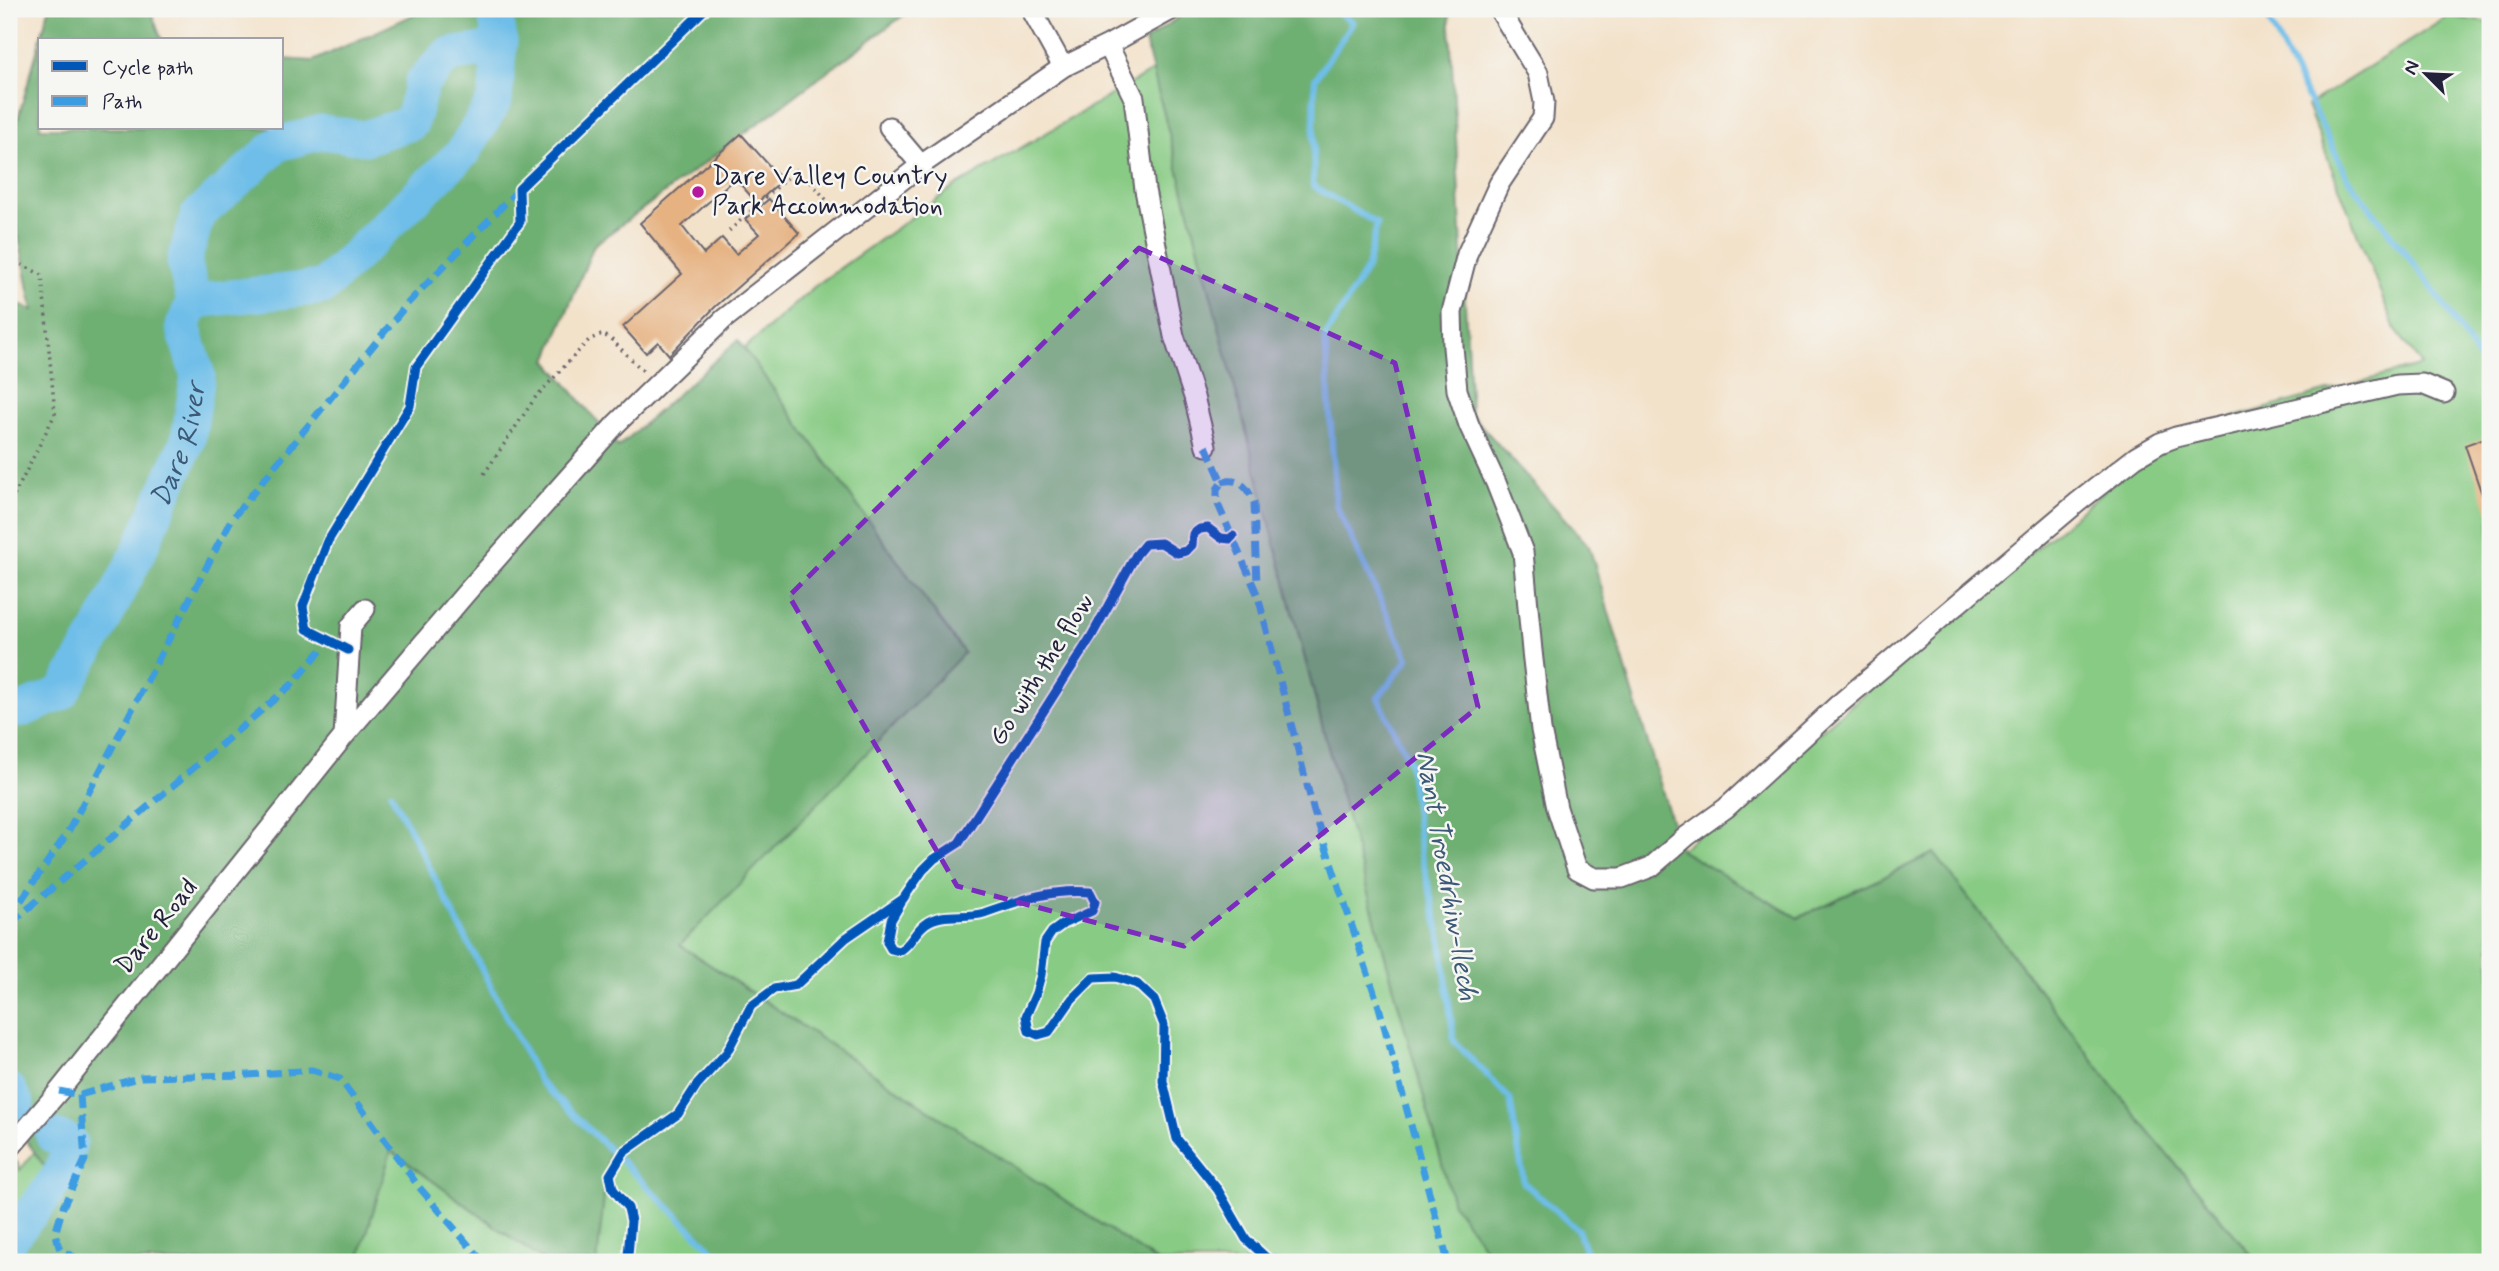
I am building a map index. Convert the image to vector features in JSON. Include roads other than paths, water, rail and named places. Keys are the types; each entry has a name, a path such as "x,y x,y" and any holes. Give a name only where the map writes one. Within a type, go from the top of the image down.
{"lane":[{"path":"1032,9 1063,67"},
{"name":"Dare Road","path":"9,1149 68,1081 344,736 616,424 724,319 921,165 1063,67 1173,9"},
{"path":"1499,9 1538,73 1544,102 1543,118 1499,184 1467,254 1452,312 1457,390 1523,552 1541,730 1557,808 1577,869 1594,878 1622,878 1651,867 1687,836 1726,808 1838,705 2040,533 2136,457 2176,437 2397,385 2422,384 2444,393"},
{"path":"1108,45 1134,98 1145,190 1174,336 1206,446"},
{"path":"890,127 921,165"},
{"path":"344,736 351,626 365,609"}],"waterway":[{"name":"Dare River","path":"9,710 24,709 62,693 99,630 140,549 188,440 198,376 183,326 194,301 323,287 463,152 495,100 500,40 494,9"},
{"name":"Nant Troedrhiw-llech","path":"1331,9 1353,22 1315,79 1313,186 1377,224 1367,268 1325,337 1336,505 1408,659 1378,698 1409,761 1421,854 1441,940 1454,1041 1510,1099 1524,1183 1578,1230 1589,1262"},
{"path":"2263,9 2349,180 2439,297 2490,377"},
{"path":"194,301 184,261 198,215 278,144 322,132 364,138 411,123 422,83 448,55 499,48"},
{"path":"391,793 540,1082 725,1262"},
{"name":"Dare River","path":"9,1090 17,1105"},
{"name":"Dare River","path":"9,1240 62,1171 70,1142 53,1136"}],"place":[{"name":"Dare Valley Country Park Accommodation","path":"698,192"}]}
